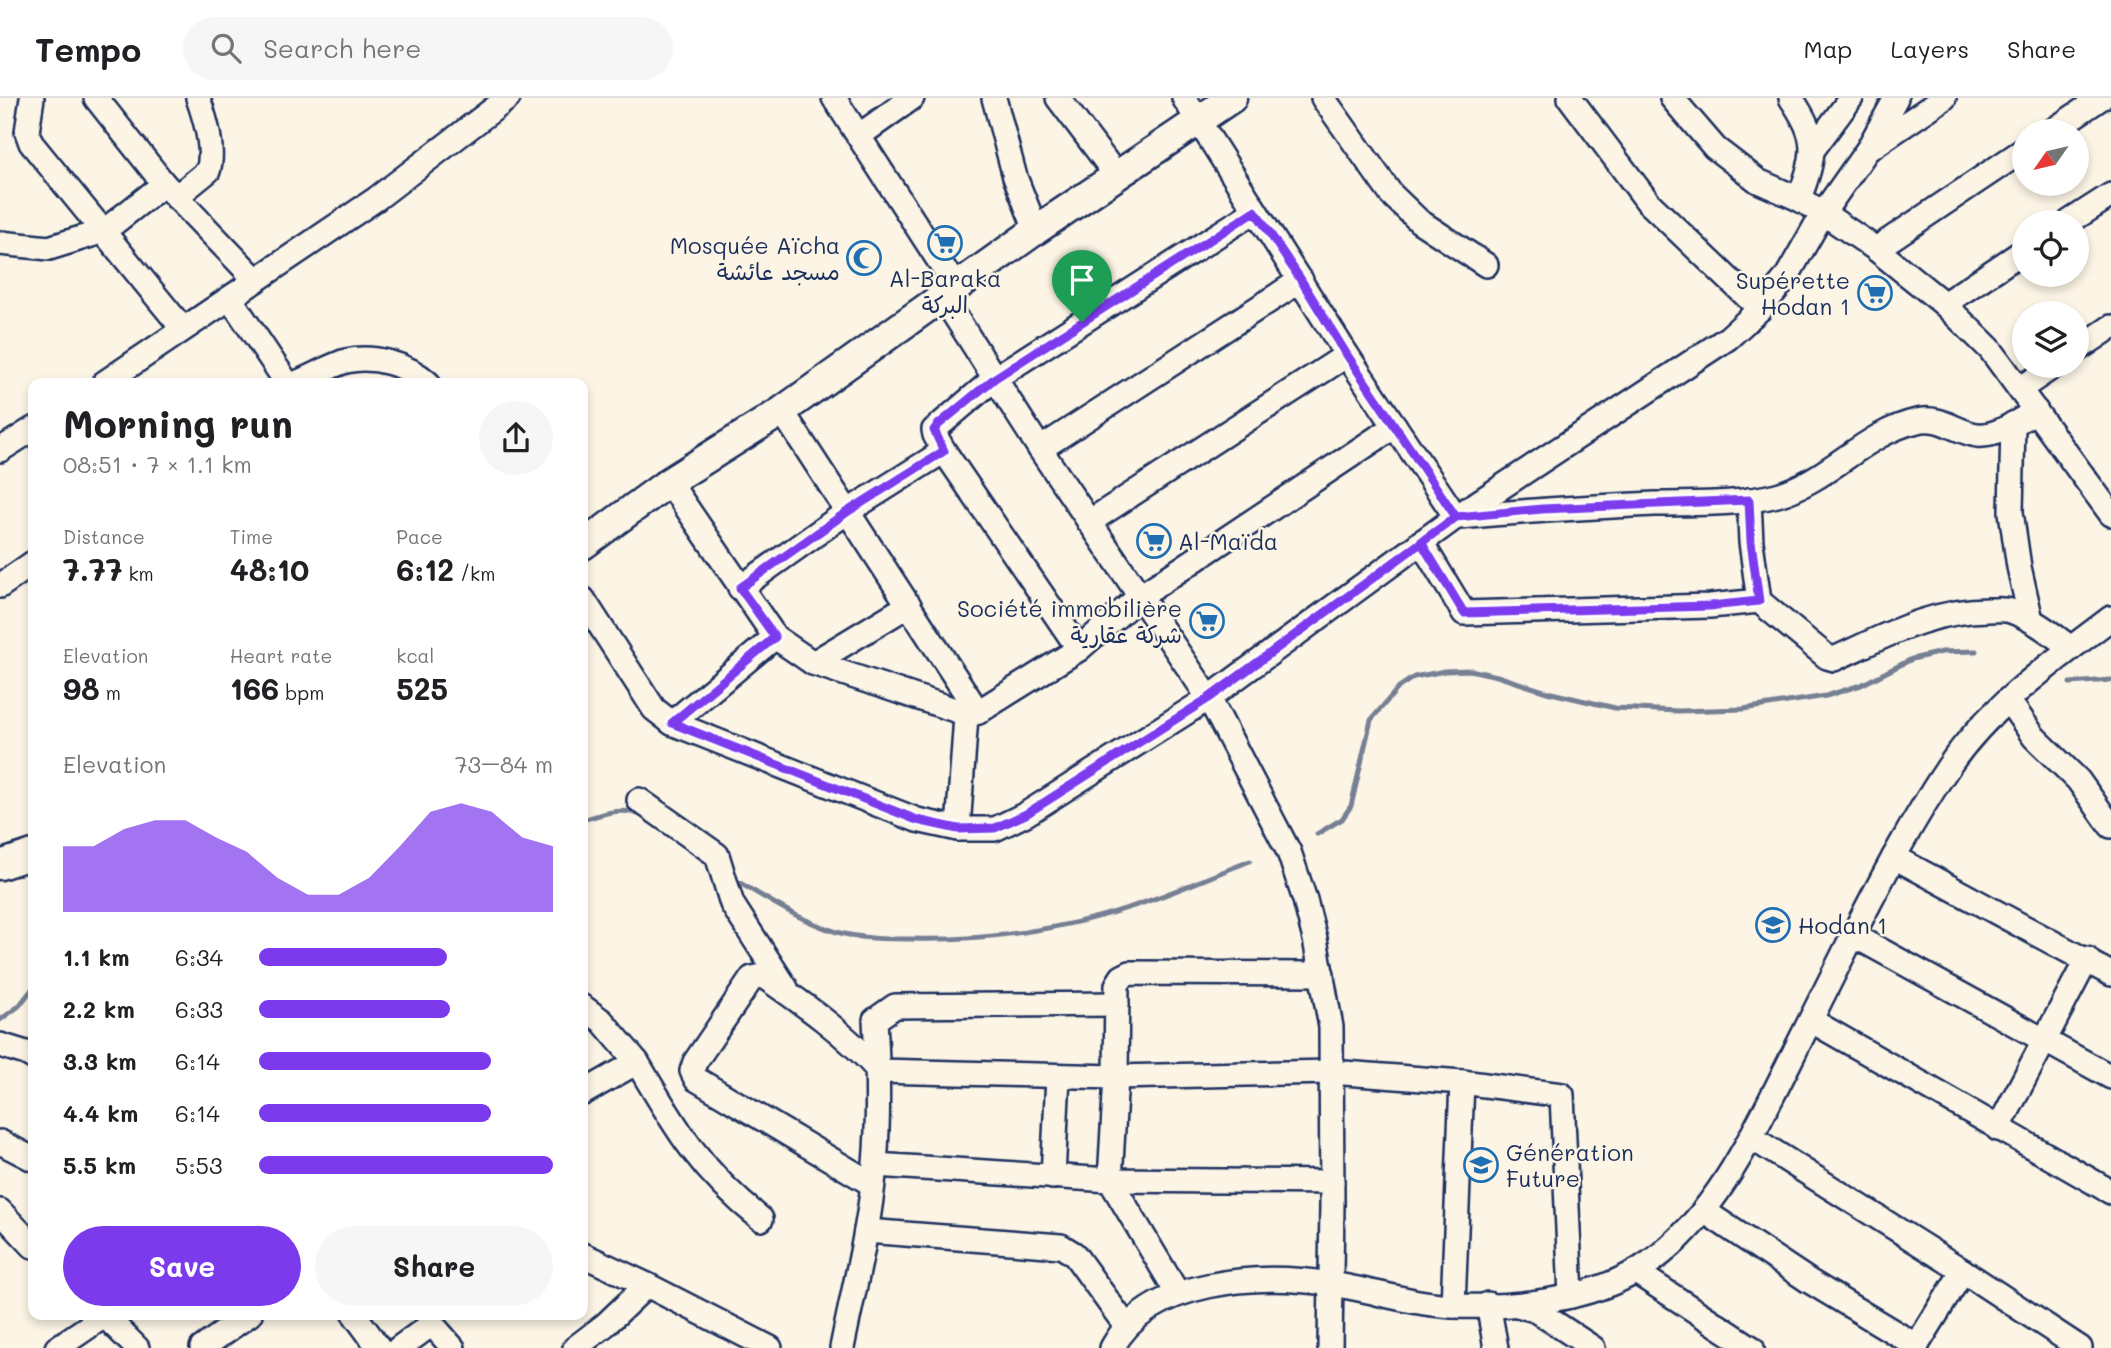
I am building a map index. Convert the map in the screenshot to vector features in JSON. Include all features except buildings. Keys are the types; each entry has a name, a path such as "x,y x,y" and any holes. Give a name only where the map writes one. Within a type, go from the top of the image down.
{"main road":[{"path":"588,541 669,482 782,411 1036,230 1118,176 1192,109 1232,98"},
{"path":"0,865 28,856"}],"street":[{"path":"32,98 27,132 31,143 183,329"},
{"path":"96,98 170,190 256,280"},
{"path":"0,243 50,248 104,231 170,190 208,171 210,165 206,131 198,98"},
{"path":"116,378 183,329 376,199 508,98"},
{"path":"834,98 860,135 950,292 995,378 1209,698 1289,852 1305,900 1331,1027 1330,1348"},
{"path":"860,135 912,98"},
{"path":"994,98 1015,177 1036,230"},
{"path":"1058,98 1118,176"},
{"path":"1324,98 1391,194 1419,221 1486,265"},
{"path":"1570,98 1648,202 1760,309"},
{"path":"1672,98 1715,148 1758,181 1799,199 1822,213 1876,249 1944,304 1990,349 2111,514"},
{"path":"1791,98 1805,119 1814,148"},
{"path":"1799,199 1814,148 1851,98"},
{"path":"588,607 654,709 672,723 917,820 958,829 995,828 1026,814 1209,698 1456,517 1728,338 1760,309 1786,278 1822,213 1868,149 1896,98"},
{"path":"1868,149 1944,98"},
{"path":"2070,119 2101,98"},
{"path":"1192,109 1347,355 1456,517"},
{"path":"1876,249 2012,158"},
{"path":"2087,210 2111,195"},
{"path":"1079,649 944,451 934,430 995,378 1255,211"},
{"path":"1944,304 2012,259"},
{"path":"1040,449 1301,280"},
{"path":"230,298 284,378"},
{"path":"2089,342 2111,327"},
{"path":"1089,522 1347,355"},
{"path":"307,378 344,361 367,359 391,362 419,378"},
{"path":"2020,389 2036,378"},
{"path":"782,411 909,605 972,714 958,829"},
{"path":"1456,517 1542,509 1749,500 1798,488 1878,438 1919,420 1933,419 1975,435 1993,433 2036,411"},
{"path":"2013,424 2011,512 2019,567 2031,620"},
{"path":"669,482 775,637 813,663 972,714 1079,649 1139,597 1395,426"},
{"path":"0,450 28,432"},
{"path":"740,588 847,512 944,451"},
{"path":"1749,500 1751,542 1759,601 1803,640 1827,657 1834,659 1885,634 1949,614 2008,610 2031,620 2071,648"},
{"path":"1421,542 1464,613 1710,606 1759,601"},
{"path":"0,586 28,566"},
{"path":"813,663 909,605"},
{"path":"1112,1348 1126,1326 1141,1312 1178,1294 1230,1283 1269,1279 1332,1284 1405,1300 1453,1306 1514,1304 1571,1296 1610,1285 1652,1261 1704,1210 1752,1138 1894,857 1949,765 2008,700 2111,618"},
{"path":"672,723 775,637"},
{"path":"2008,700 2034,737 2078,780 2111,826"},
{"path":"639,800 717,855 732,904 791,996"},
{"path":"1894,857 2111,974"},
{"path":"1853,935 2111,1077"},
{"path":"1998,1129 2087,959"},
{"path":"1178,1294 1110,1180 1116,1077 1116,985 1122,977 1130,973 1322,974"},
{"path":"1332,1182 873,1175 696,1079 692,1071 695,1062 752,978 763,976 856,1045 878,1071 1116,1077 1331,1072 1462,1083 1562,1096 1571,1296"},
{"path":"842,1348 866,1231 873,1175 878,1071 875,1020 895,1006 1117,1004"},
{"path":"588,1010 603,1021 637,1062 684,1140 733,1197 761,1219"},
{"path":"1812,1021 2111,1192"},
{"path":"0,1045 28,1055"},
{"path":"588,1090 637,1062"},
{"path":"1053,1177 1058,1076"},
{"path":"1453,1306 1462,1083"},
{"path":"1752,1138 1964,1271 2080,1348"},
{"path":"0,1142 28,1156"},
{"path":"1704,1210 1809,1281 1916,1347 1964,1271"},
{"path":"0,1211 28,1241"},
{"path":"866,1231 1061,1246 1074,1254 1126,1326"},
{"path":"588,1257 770,1348"},
{"path":"1636,1272 1752,1348"},
{"path":"575,1348 605,1325 647,1285"},
{"path":"1488,1304 1496,1348"},
{"path":"1514,1304 1535,1310 1593,1348"},
{"path":"57,1348 110,1320"},
{"path":"116,1320 137,1348"},
{"path":"202,1348 242,1320"},
{"path":"358,1320 379,1348"},
{"path":"399,1348 438,1320"},
{"path":"439,1320 453,1348"}],"waterway":[{"path":"1317,834 1342,819 1351,806 1371,720 1399,687 1414,677 1445,671 1470,670 1615,708 1678,711 1743,709 1826,696 1861,685 1912,659 1942,652 1976,651"},
{"path":"2070,683 2111,680"},
{"path":"588,818 622,811 645,817"},
{"path":"733,879 797,915 837,932 874,938 938,939 994,936 1078,922 1146,902 1250,861"},
{"path":"0,1020 19,1006 28,994"}],"place":[{"name":"Al-Baraka البركة","path":"945,243"},
{"name":"Mosquée Aïcha مسجد عائشة","path":"864,258"},
{"name":"Supérette Hodan 1","path":"1875,293"},
{"name":"Al-Maïda","path":"1154,541"},
{"name":"Société immobilière شركة عقارية","path":"1207,621"},
{"name":"Hodan 1","path":"1773,925"},
{"name":"Génération Future","path":"1481,1165"}],"route":[{"path":"1082,322 995,378 938,425 934,430 935,435 944,451 847,512 740,588 775,637 672,723 917,820 958,829 995,828 1026,814 1209,698 1376,575 1456,517 1542,509 1749,500 1751,542 1759,601 1710,606 1464,613 1421,542 1456,517 1347,355 1255,211 1082,322"}]}
